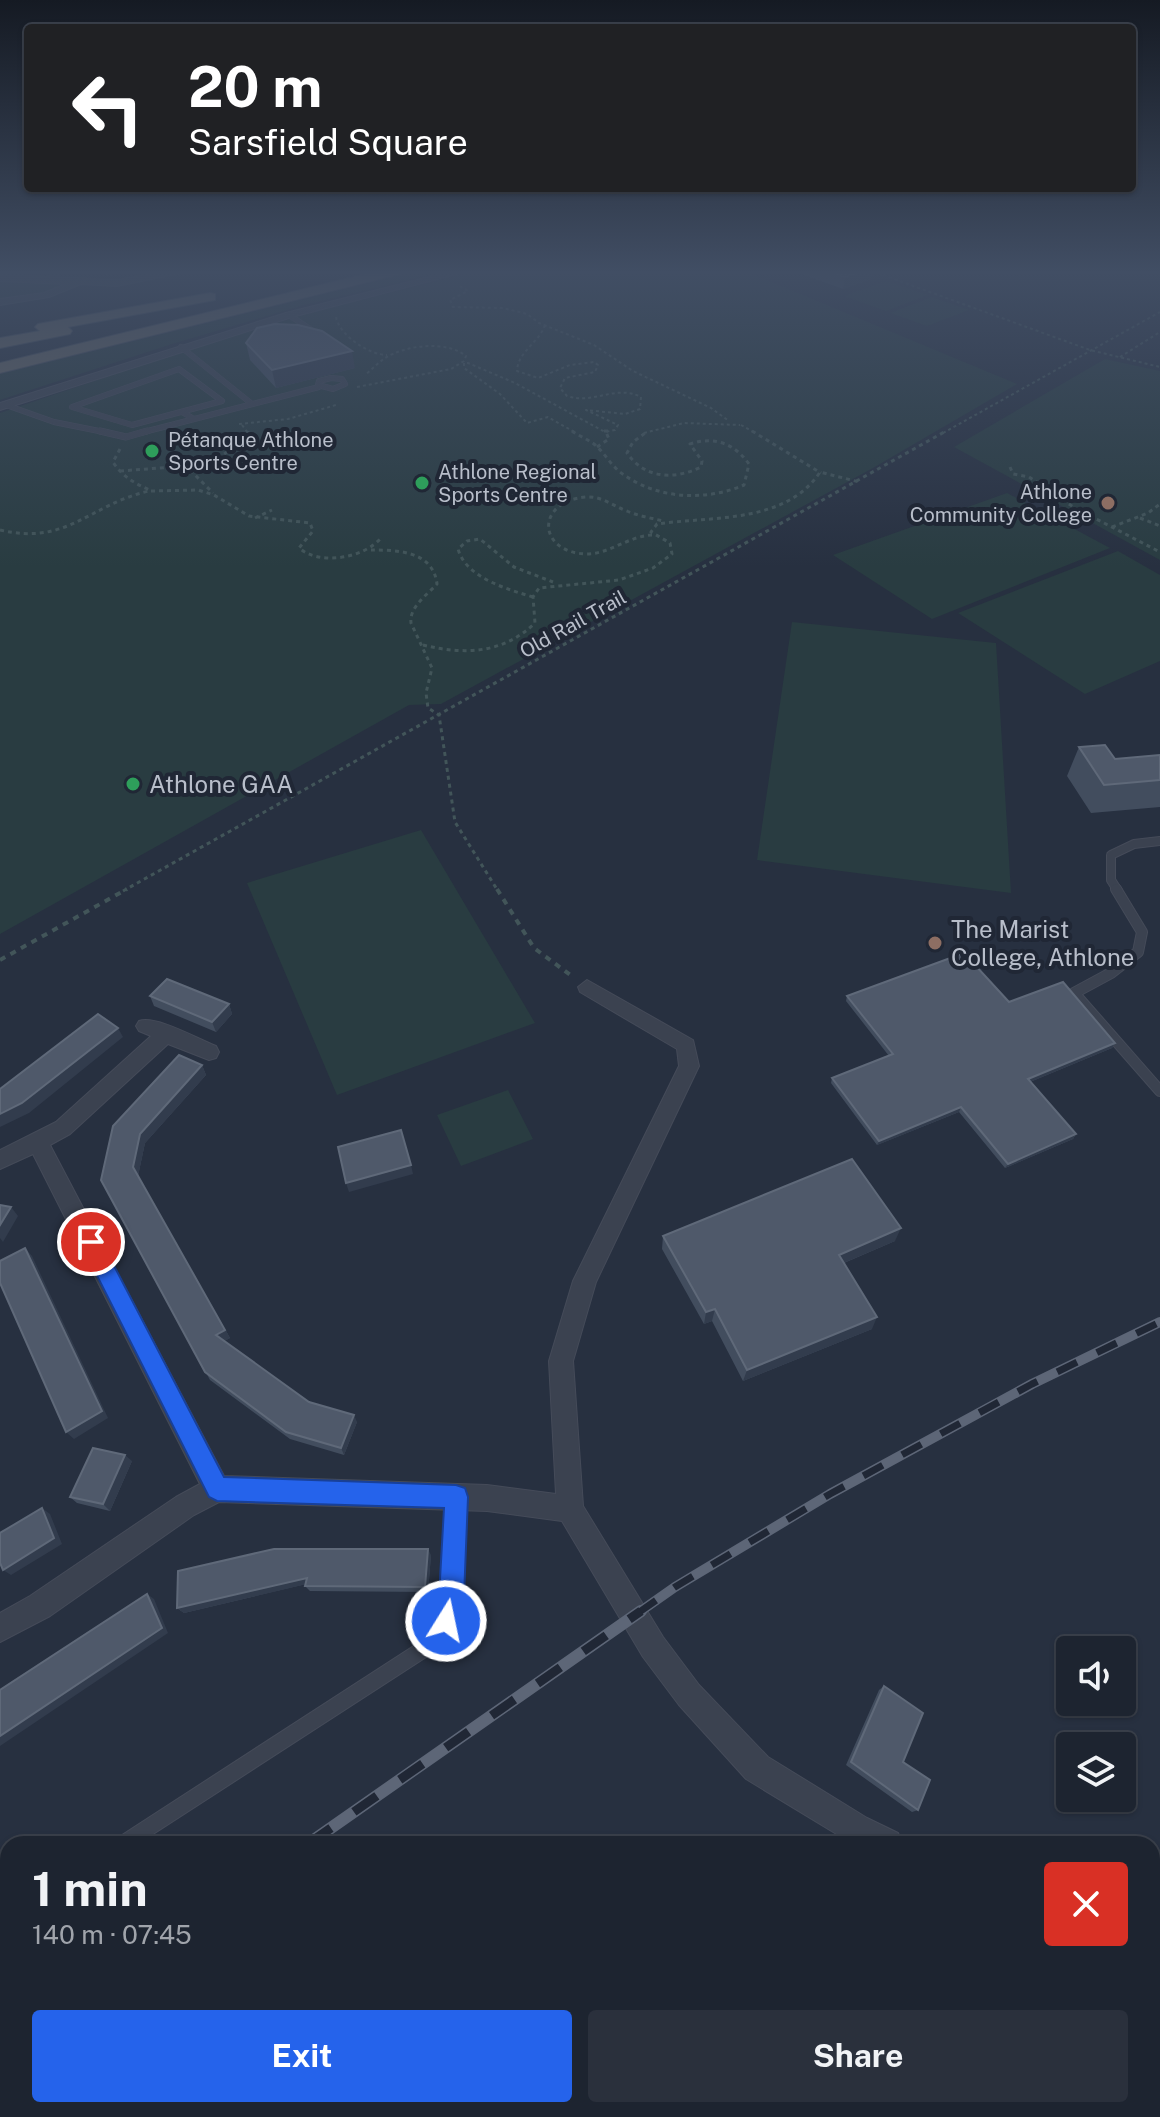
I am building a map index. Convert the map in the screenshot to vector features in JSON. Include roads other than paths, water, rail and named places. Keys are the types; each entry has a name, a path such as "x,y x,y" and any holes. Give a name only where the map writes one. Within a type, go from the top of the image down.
{"street":[{"path":"3,406 112,370"},
{"path":"587,987 686,1045 689,1066 585,1281 561,1361 570,1509 653,1647 689,1695 757,1768 870,1836"},
{"path":"146,1026 209,1052"},
{"path":"0,1160 38,1143 86,1109 167,1033"},
{"path":"38,1143 217,1489"},
{"path":"0,1628 40,1606 185,1506 217,1489 456,1497 570,1509"}],"lane":[{"path":"177,370 72,407 132,425 222,401 180,370"},
{"path":"210,370 252,404"},
{"path":"202,386 225,381"},
{"path":"3,406 54,422 126,437 319,387"},
{"path":"182,412 194,419"},
{"path":"1160,841 1134,844 1111,855 1111,880 1142,932 1138,952 1111,973 1074,993 1160,1091"},
{"path":"135,1836 430,1645 446,1621 452,1597 456,1497"}],"railway":[{"path":"638,1613 675,1587 830,1494 1032,1384 1160,1322"},
{"path":"319,1836 641,1611"}],"place":[{"name":"Pétanque Athlone Sports Centre","path":"152,451"},
{"name":"Athlone Regional Sports Centre","path":"422,483"},
{"name":"Athlone Community College","path":"1108,503"},
{"name":"Athlone GAA","path":"133,784"},
{"name":"The Marist College, Athlone","path":"935,943"}]}
